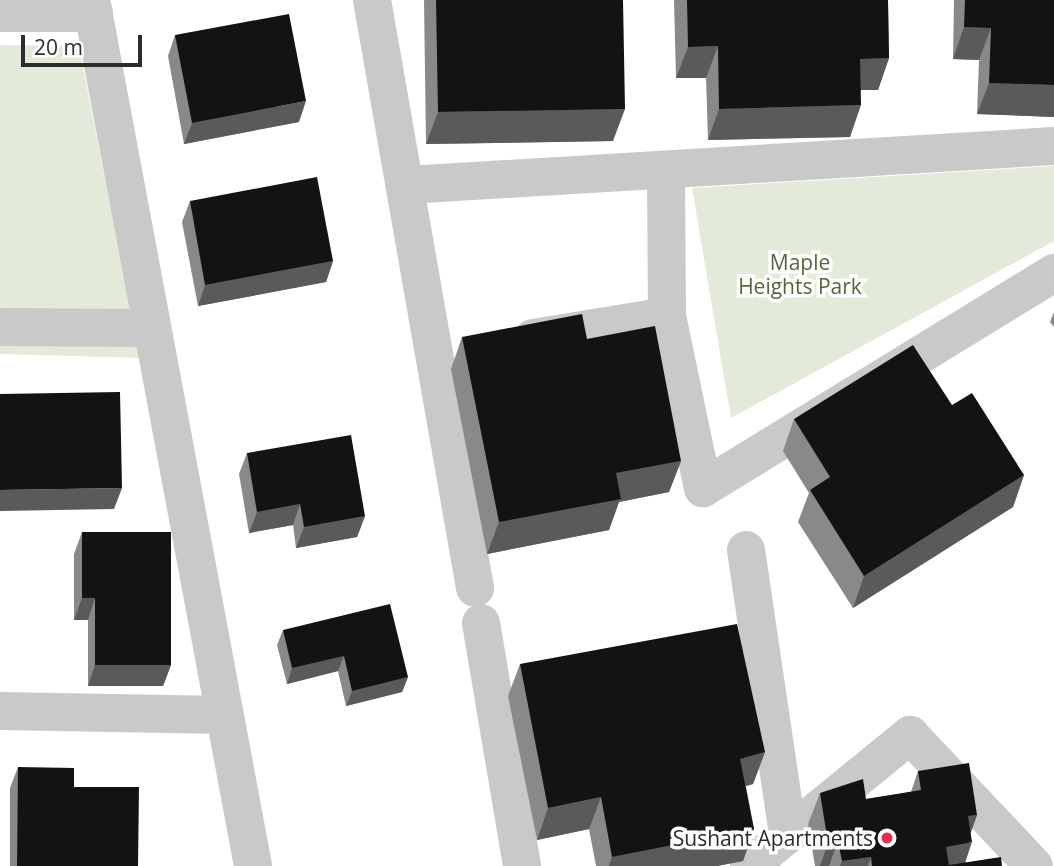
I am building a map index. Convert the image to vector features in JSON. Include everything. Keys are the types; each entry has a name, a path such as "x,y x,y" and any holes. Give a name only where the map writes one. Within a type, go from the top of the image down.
{"street":[{"path":"372,0 407,185 522,866"},
{"path":"0,13 92,6 253,866"},
{"path":"407,185 1054,146"},
{"path":"666,170 667,316 703,488 1054,273"},
{"path":"435,354 667,316"},
{"path":"0,327 152,328"},
{"path":"746,550 788,834"},
{"path":"0,711 224,715"},
{"path":"749,866 910,735 1034,866"}],"green space":[{"path":"0,45 79,46 140,358 0,354"},
{"name":"Maple Heights Park","path":"1054,166 1054,241 731,418 692,188"}],"building":[{"path":"436,0 623,0 625,109 438,112"},
{"path":"687,0 888,0 889,58 860,59 861,105 719,109 718,46 688,47"},
{"path":"965,0 1054,0 1054,85 989,83 991,28 964,27"},
{"path":"289,14 306,101 192,123 175,35"},
{"path":"317,177 333,261 205,285 190,201"},
{"path":"582,314 587,339 655,326 681,461 616,473 621,499 499,522 462,337"},
{"path":"913,345 952,405 972,393 1024,475 864,576 810,490 830,477 794,419"},
{"path":"120,392 122,488 0,490 0,394"},
{"path":"351,435 365,516 304,527 300,504 257,512 247,453"},
{"path":"82,532 171,532 171,665 95,665 95,598 82,598"},
{"path":"390,604 408,677 352,691 344,656 292,668 283,630"},
{"path":"737,624 765,752 740,759 754,829 612,857 601,797 548,808 520,664"},
{"path":"969,763 977,815 968,816 972,842 946,847 949,865 1001,857 1002,866 872,866 871,857 842,861 838,841 828,843 820,793 863,779 866,799 921,790 918,771"},
{"path":"18,767 74,768 74,787 139,787 138,866 17,866"}],"place":[{"name":"Sushant Apartments","path":"887,838"}]}
